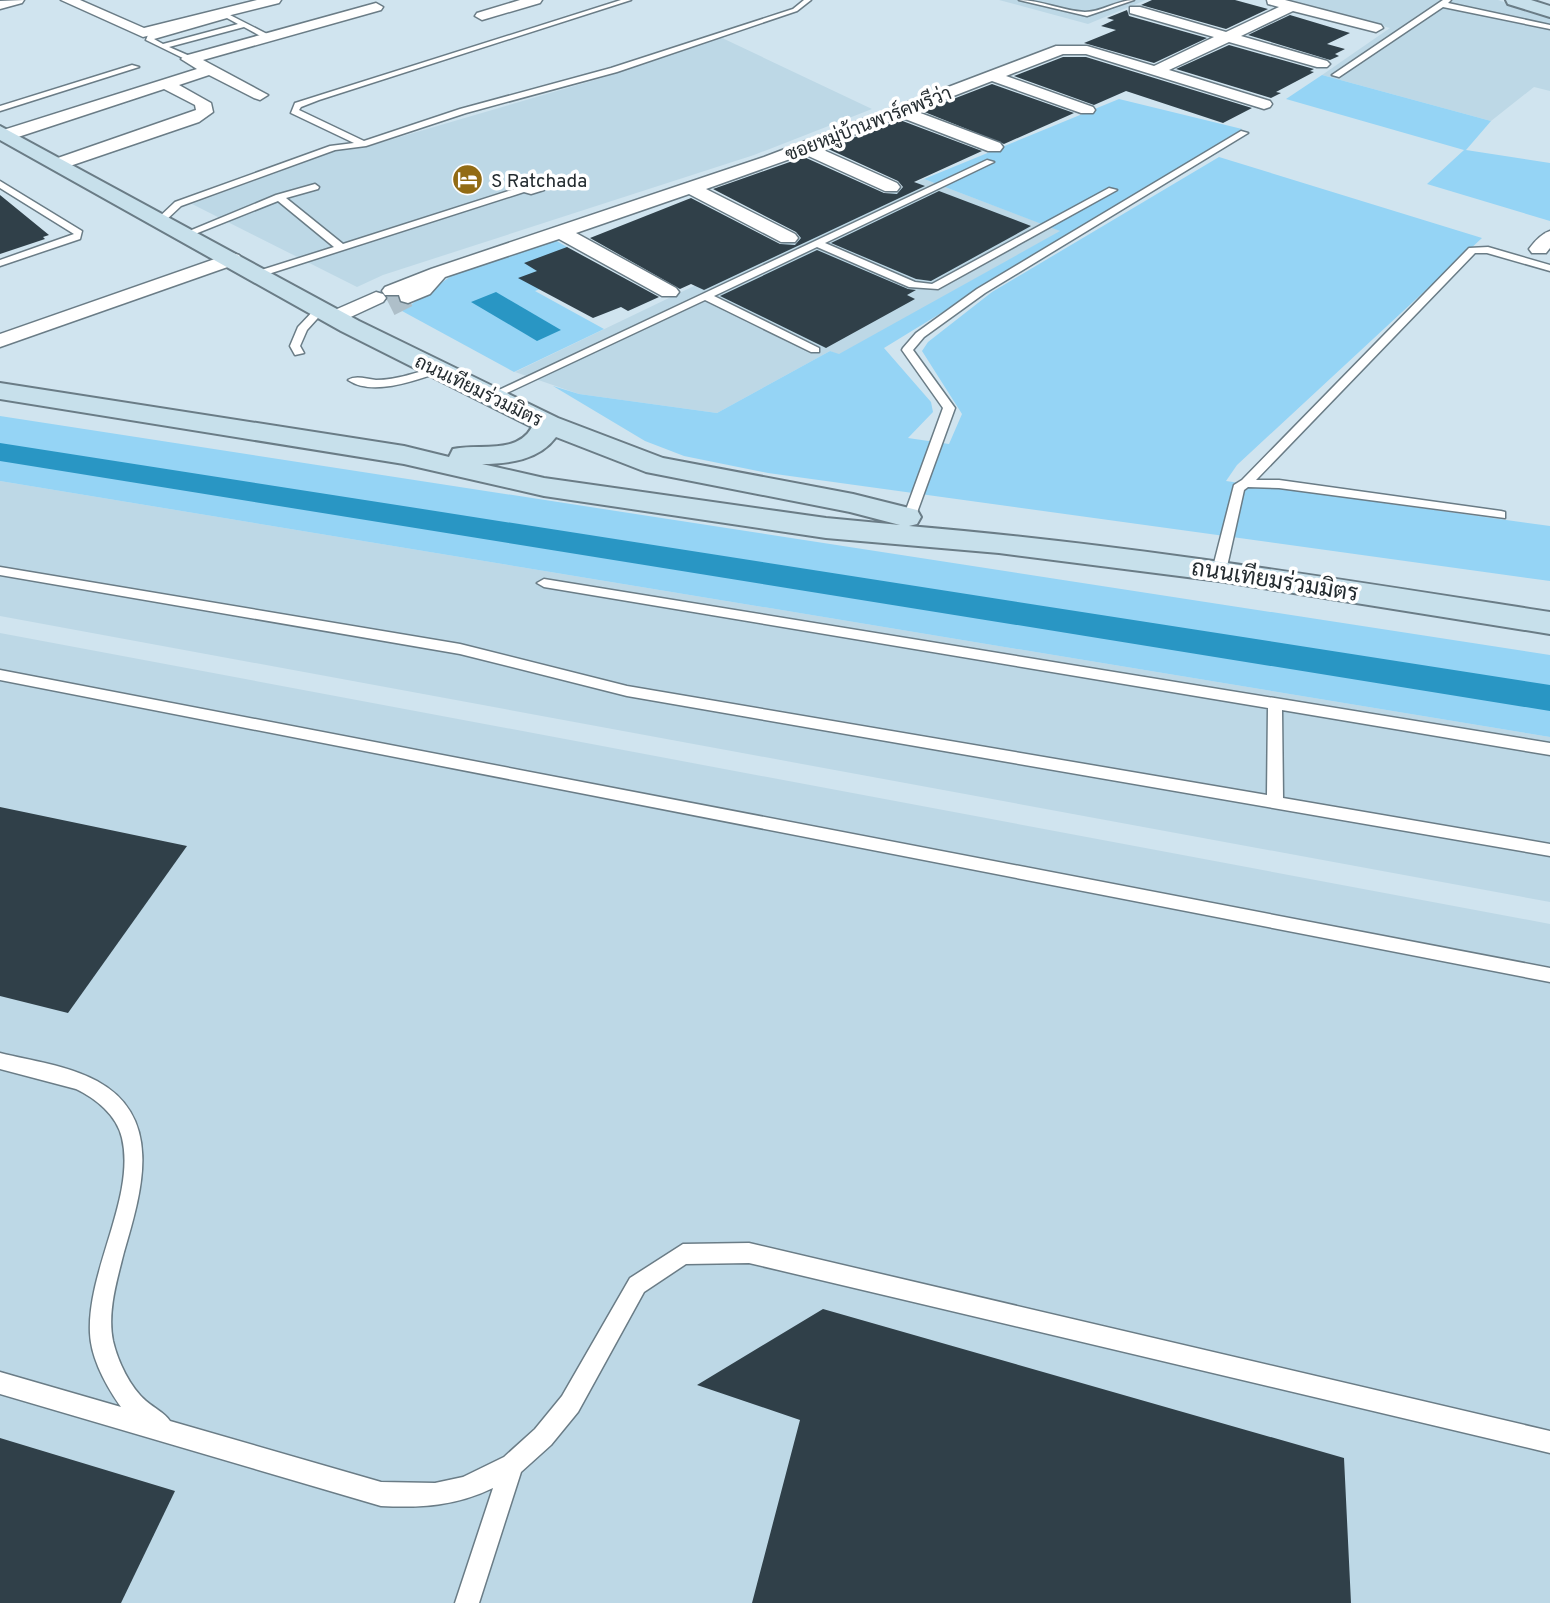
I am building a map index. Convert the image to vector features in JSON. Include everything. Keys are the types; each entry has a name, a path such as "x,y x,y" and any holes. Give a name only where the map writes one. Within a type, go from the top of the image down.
{"street":[{"path":"0,5 17,0"},
{"path":"68,0 143,33 274,0"},
{"path":"482,16 535,0"},
{"path":"1268,0 1376,29"},
{"path":"1514,0 1550,12"},
{"path":"293,23 375,4"},
{"path":"189,59 375,4"},
{"path":"1133,5 1322,64"},
{"path":"1155,71 1292,6"},
{"name":"ซอยหมู่บ้านพาร์คพรีว่า","path":"335,317 392,298 438,273 805,148 1061,50 1072,48 1264,104"},
{"path":"189,59 260,95"},
{"path":"3,134 209,70"},
{"path":"992,76 1087,110"},
{"path":"58,164 192,119 205,112 204,103 166,84"},
{"path":"901,111 992,154"},
{"name":"ถนนเทียมร่วมมิตร","path":"3,134 335,317 548,424 656,466 853,503 999,543"},
{"path":"805,148 891,187"},
{"path":"691,188 788,238"},
{"path":"559,231 669,292"},
{"path":"0,341 232,259"},
{"name":"ถนนเทียมร่วมมิตร","path":"0,391 404,455 544,487 826,528 999,543 1219,571 1550,623"},
{"path":"404,455 505,455 534,444 545,433 548,424"}],"lane":[{"path":"363,144 294,111 298,105 316,98 628,0"},
{"path":"161,220 178,205 333,148 363,144 463,111 614,70 795,10 808,0"},
{"path":"1022,0 1073,13 1094,14 1133,5"},
{"path":"1336,75 1445,2 1550,27"},
{"path":"189,59 150,40 151,37 228,16 267,36"},
{"path":"163,46 246,24"},
{"path":"0,110 135,67"},
{"path":"909,518 949,408 907,350 920,335 981,291 1244,133"},
{"path":"490,397 818,244 992,154"},
{"path":"0,184 79,233 77,237 0,263"},
{"path":"187,234 279,197 315,187"},
{"path":"259,274 523,189"},
{"path":"818,244 914,285 934,287 1112,190"},
{"path":"279,197 342,248"},
{"path":"1219,571 1238,488 1246,483 1472,250 1488,250 1550,268"},
{"path":"708,297 815,350"},
{"path":"299,353 295,346 302,329 335,317"},
{"path":"354,380 387,384 437,370"},
{"path":"1246,483 1279,484 1501,515"},
{"path":"0,571 460,649 627,691 1550,850"},
{"path":"544,583 1550,748"},
{"path":"0,675 1550,975"},
{"path":"1275,703 1275,802"},
{"path":"0,1061 70,1079 93,1088 114,1104 130,1123 135,1148 132,1176 103,1295 101,1335 113,1372 133,1405 172,1433"},
{"path":"0,1383 381,1494 427,1498 470,1489 512,1465 543,1437 570,1404 637,1285 683,1254 749,1253 1550,1442"},
{"path":"467,1603 512,1465"}],"shaded area":[{"path":"999,0 1146,0 1088,24"},
{"path":"1281,0 1498,0 1550,18 1550,91 1534,87 1491,121 1322,75 1390,28"},
{"name":"S Ratchada","path":"720,37 872,109 754,155 383,275 357,287 192,204 336,150 369,146 605,77"},
{"path":"1322,75 1491,121 1466,150 1550,163 1550,221 1427,184 1464,150 1286,99"},
{"path":"1119,99 1242,129 884,348 931,402 933,412 908,438 949,444 962,414 922,351 928,342 992,292 1219,157 1482,238 1237,465 1226,481 1550,526 1550,581 768,473 684,456 645,441 553,386 579,394 717,413 830,351 839,354 1060,231 924,179"},
{"path":"924,179 1061,231 839,355 830,351 717,413 579,394 515,372 877,198"},
{"path":"550,237 599,266 535,291 604,329 514,372 402,311 451,276"},
{"path":"496,292 561,330 537,341 471,302"},
{"path":"0,416 1550,655 1550,737 0,481"},
{"path":"0,481 1550,737 1550,902 0,616"},
{"path":"0,633 1550,924 1550,1603 0,1603"}],"building":[{"path":"1152,0 1235,0 1268,9 1226,29 1141,5"},
{"path":"1127,10 1129,16 1207,38 1154,63 1084,43 1116,30 1101,26 1114,20 1107,18"},
{"path":"1290,15 1350,33 1327,44 1345,49 1330,60 1248,35"},
{"path":"1229,45 1314,69 1310,71 1314,72 1276,92 1281,93 1271,98 1176,69"},
{"path":"1063,57 1086,57 1252,108 1223,123 1126,91 1094,105 1014,76"},
{"path":"992,84 1074,113 1004,144 922,111"},
{"path":"900,120 982,151 914,182 925,186 704,290 691,284 680,289 590,238 691,198 780,244 795,245 801,238 796,232 713,189 804,157 884,193 897,194 903,187 898,181 826,148"},
{"path":"939,191 1031,226 931,281 916,279 831,243"},
{"path":"0,195 49,235 43,237 45,239 0,254"},
{"path":"567,247 659,297 628,311 621,307 593,318 518,278 537,271 524,263"},
{"path":"817,250 916,290 907,295 915,299 826,348 720,296"},
{"path":"0,807 187,846 68,1013 0,996"},
{"path":"823,1309 1344,1458 1351,1603 752,1603 800,1420 697,1385"},
{"path":"0,1438 175,1491 121,1603 0,1603"}],"waterway":[{"path":"0,452 1550,698"}],"tunnel":[{"path":"390,306 408,297"}],"place":[{"name":"S Ratchada","path":"468,180"}]}
